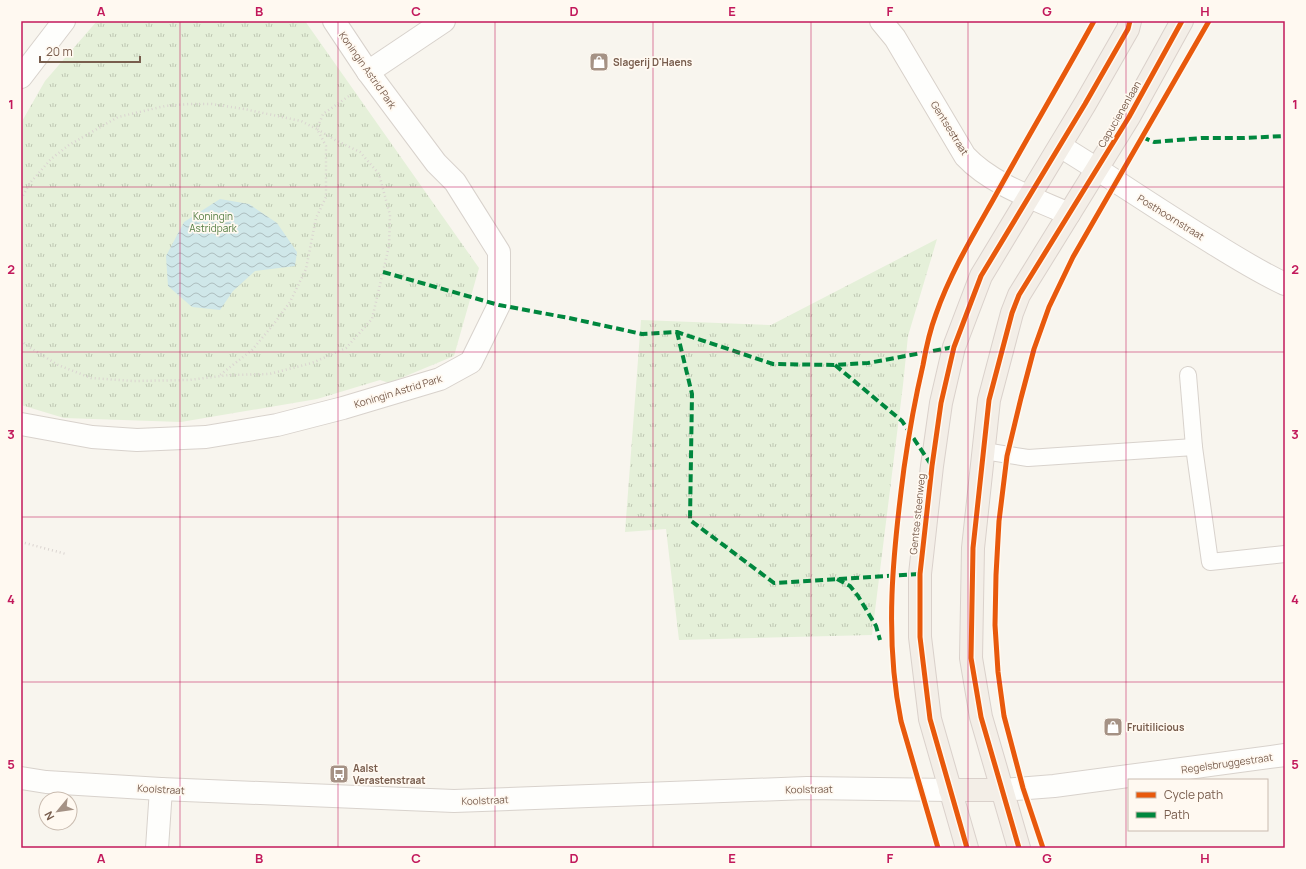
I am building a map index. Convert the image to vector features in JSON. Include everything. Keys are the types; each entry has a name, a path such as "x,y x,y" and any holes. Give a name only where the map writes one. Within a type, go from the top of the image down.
{"main road":[{"path":"1029,197 1096,86 1128,29 1130,21"},
{"name":"Capucienenlaan","path":"1069,214 1129,117 1182,21"},
{"name":"Gentse steenweg","path":"967,848 930,719 920,637 920,574 932,466 941,403 954,347 981,276 1029,197"},
{"path":"1019,848 981,717 971,658 973,548 989,400 1012,313 1019,295 1069,214"},
{"path":"950,790 1002,790"}],"street":[{"path":"21,77 64,21"},
{"name":"Koningin Astrid Park","path":"21,424 92,437 130,440 206,437 277,425 343,408 440,379 471,362 499,305 499,252 455,182 436,163 368,72 334,21"},
{"path":"368,72 444,21"},
{"name":"Gentsestraat","path":"881,21 896,38 965,156 972,163 997,180 1029,197 1069,214"},
{"name":"Posthoornstraat","path":"1060,146 1097,168 1157,209 1262,273 1285,284"},
{"name":"Regelsbruggestraat","path":"1002,790 1054,786 1285,755"},
{"name":"Koolstraat","path":"21,778 46,782 162,790 454,801 807,788 950,790"},
{"path":"157,848 162,790"}],"lane":[{"path":"1188,375 1194,447 1210,562 1285,554"},
{"path":"984,451 1028,458 1194,447"}],"path":[{"path":"219,376 252,350 290,302 306,269 316,218 326,197 326,146 317,129 323,114 360,88 368,72"},
{"path":"21,199 30,183 51,159 69,145 118,117 165,106 212,104 301,121 360,152 379,174 390,215 389,246 372,319 346,348 312,363 269,374 219,376 189,380 133,381 92,378 58,365 21,340"},
{"path":"21,542 66,554"}],"green space":[{"name":"Koningin Astridpark","path":"97,21 305,21 479,268 454,356 389,383 380,380 317,399 181,422 64,418 21,405 21,123 45,81"},
{"path":"937,239 908,336 872,635 679,640 666,529 625,532 641,320 771,325"}],"water":[{"path":"220,199 249,204 277,223 297,252 295,266 255,271 233,291 220,310 192,307 168,286 166,256 184,222"}],"marked path":[{"path":"1142,137 1154,142 1202,138 1285,136"},
{"path":"383,272 499,305 642,334 677,332 773,364 835,365 868,363 954,347"},
{"path":"677,332 692,394 690,520 774,583 920,574"},
{"path":"835,365 902,421 932,466"},
{"path":"837,579 850,586 858,596 876,626 880,640"}],"cycle path":[{"path":"938,848 901,721 893,658 892,594 896,531 910,429 930,333 948,285 969,242 1094,21"},
{"path":"967,848 930,719 920,637 920,574 932,466 941,403 954,347 981,276 1085,104 1128,29 1130,21"},
{"path":"1019,848 981,717 971,658 973,548 989,400 1012,313 1019,295 1129,117 1182,21"},
{"path":"1043,848 1023,788 1004,716 998,672 995,625 996,575 999,521 1007,456 1034,349 1049,307 1073,257 1209,21"}],"place":[{"name":"Slagerij D'Haens","path":"599,62"},
{"name":"Fruitilicious","path":"1113,727"},
{"name":"Aalst Verastenstraat","path":"339,774"}]}
